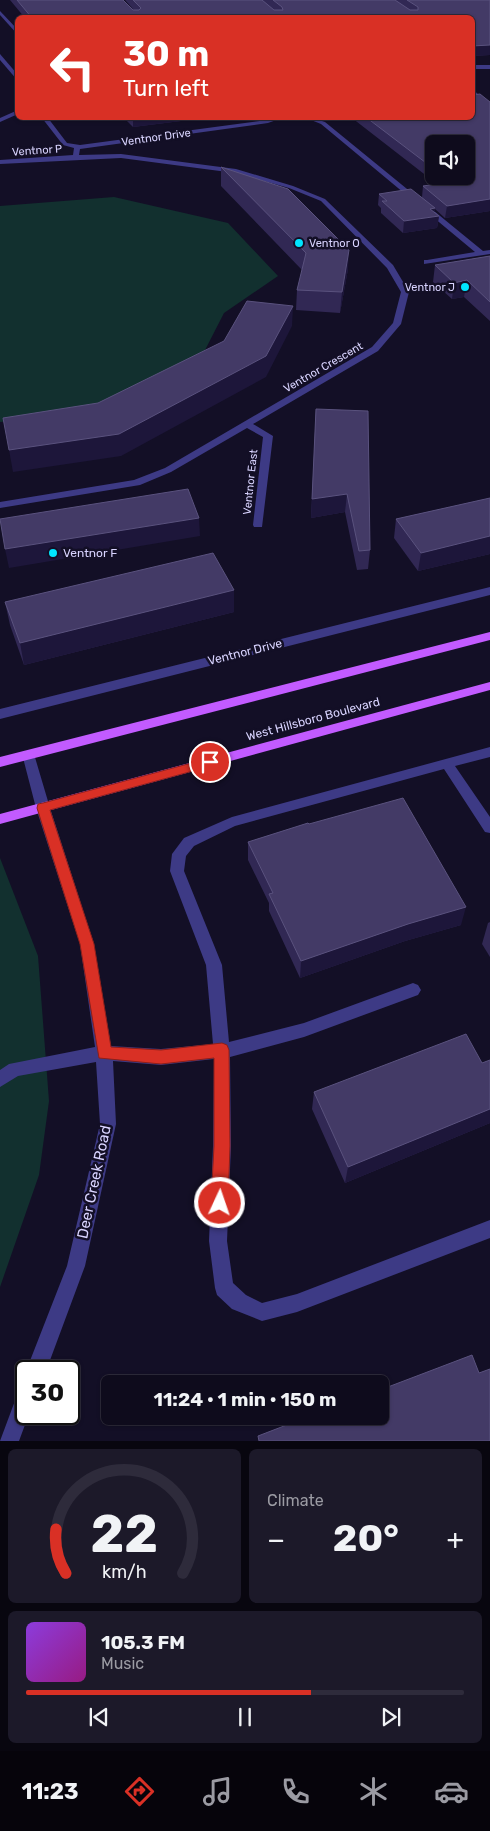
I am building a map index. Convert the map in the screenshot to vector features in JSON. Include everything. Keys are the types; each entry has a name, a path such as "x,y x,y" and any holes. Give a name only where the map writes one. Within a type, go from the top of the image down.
{"main road":[{"path":"0,762 490,636"},
{"name":"West Hillsboro Boulevard","path":"0,819 490,686"}],"street":[{"path":"0,12 15,30"},
{"path":"0,56 15,74"},
{"path":"475,67 490,67"},
{"path":"475,96 490,110"},
{"path":"0,120 15,113"},
{"path":"47,120 65,144 77,147 76,157"},
{"name":"Ventnor Drive","path":"77,147 272,120"},
{"path":"314,120 324,123 481,253"},
{"name":"Ventnor Crescent","path":"0,505 136,483 168,470 376,349 398,324 405,292 390,267 323,200 291,187 236,171 121,156 76,157"},
{"name":"Ventnor P","path":"0,162 76,157"},
{"path":"427,262 490,252"},
{"name":"Ventnor East","path":"248,425 268,436 258,525"},
{"name":"Ventnor Drive","path":"0,714 490,591"},
{"path":"490,752 232,822 188,842 179,854 176,871 214,965 222,1050 222,1146 218,1241 224,1288 239,1302 262,1312 297,1303 490,1229"},
{"name":"Deer Creek Road","path":"28,754 43,808 87,944 104,1053 108,1124 76,1266 40,1360"},
{"path":"447,764 490,828"},
{"path":"0,1080 7,1071 104,1053 161,1057 222,1050 304,1030 413,990"},
{"path":"10,1441 16,1425"}],"green space":[{"path":"114,197 228,223 278,276 224,313 203,354 86,414 0,422 0,206"},
{"path":"0,858 38,956 49,1101 39,1175 0,1287"}],"building":[{"path":"17,0 123,0 133,10 139,10 141,8 133,0 262,0 274,10 283,10 273,0 395,0 410,10 418,10 418,7 407,0 490,0 490,45 475,46 475,15 30,15"},
{"path":"480,94 490,102 490,199 447,206 423,186 475,185 475,135 425,135 425,162 370,120 475,120 475,95"},
{"path":"221,167 288,189 349,250 342,292 297,290 306,253"},
{"path":"411,189 435,208 430,209 439,216 404,221 382,201 387,201 379,194"},
{"path":"490,256 490,302 467,280 454,283 435,265"},
{"path":"247,301 293,306 266,356 119,434 9,450 3,418 98,403 224,341"},
{"path":"316,409 368,411 370,550 359,551 347,494 312,499"},
{"path":"188,489 199,518 5,549 0,519"},
{"path":"490,498 490,536 421,553 396,519"},
{"path":"213,553 234,590 20,643 5,602"},
{"path":"403,798 466,907 408,924 301,961 269,894 273,893 248,842 308,823"},
{"path":"466,1034 482,1063 490,1060 490,1109 348,1167 314,1092"},
{"path":"472,1355 479,1373 490,1369 490,1441 259,1441 258,1436 287,1425 389,1425 389,1387"}],"place":[{"name":"Ventnor O","path":"299,243"},
{"name":"Ventnor J","path":"465,287"},
{"name":"Ventnor F","path":"53,553"}],"route":[{"path":"210,762 43,808 87,944 104,1053 161,1057 222,1050 220,1203"}]}
